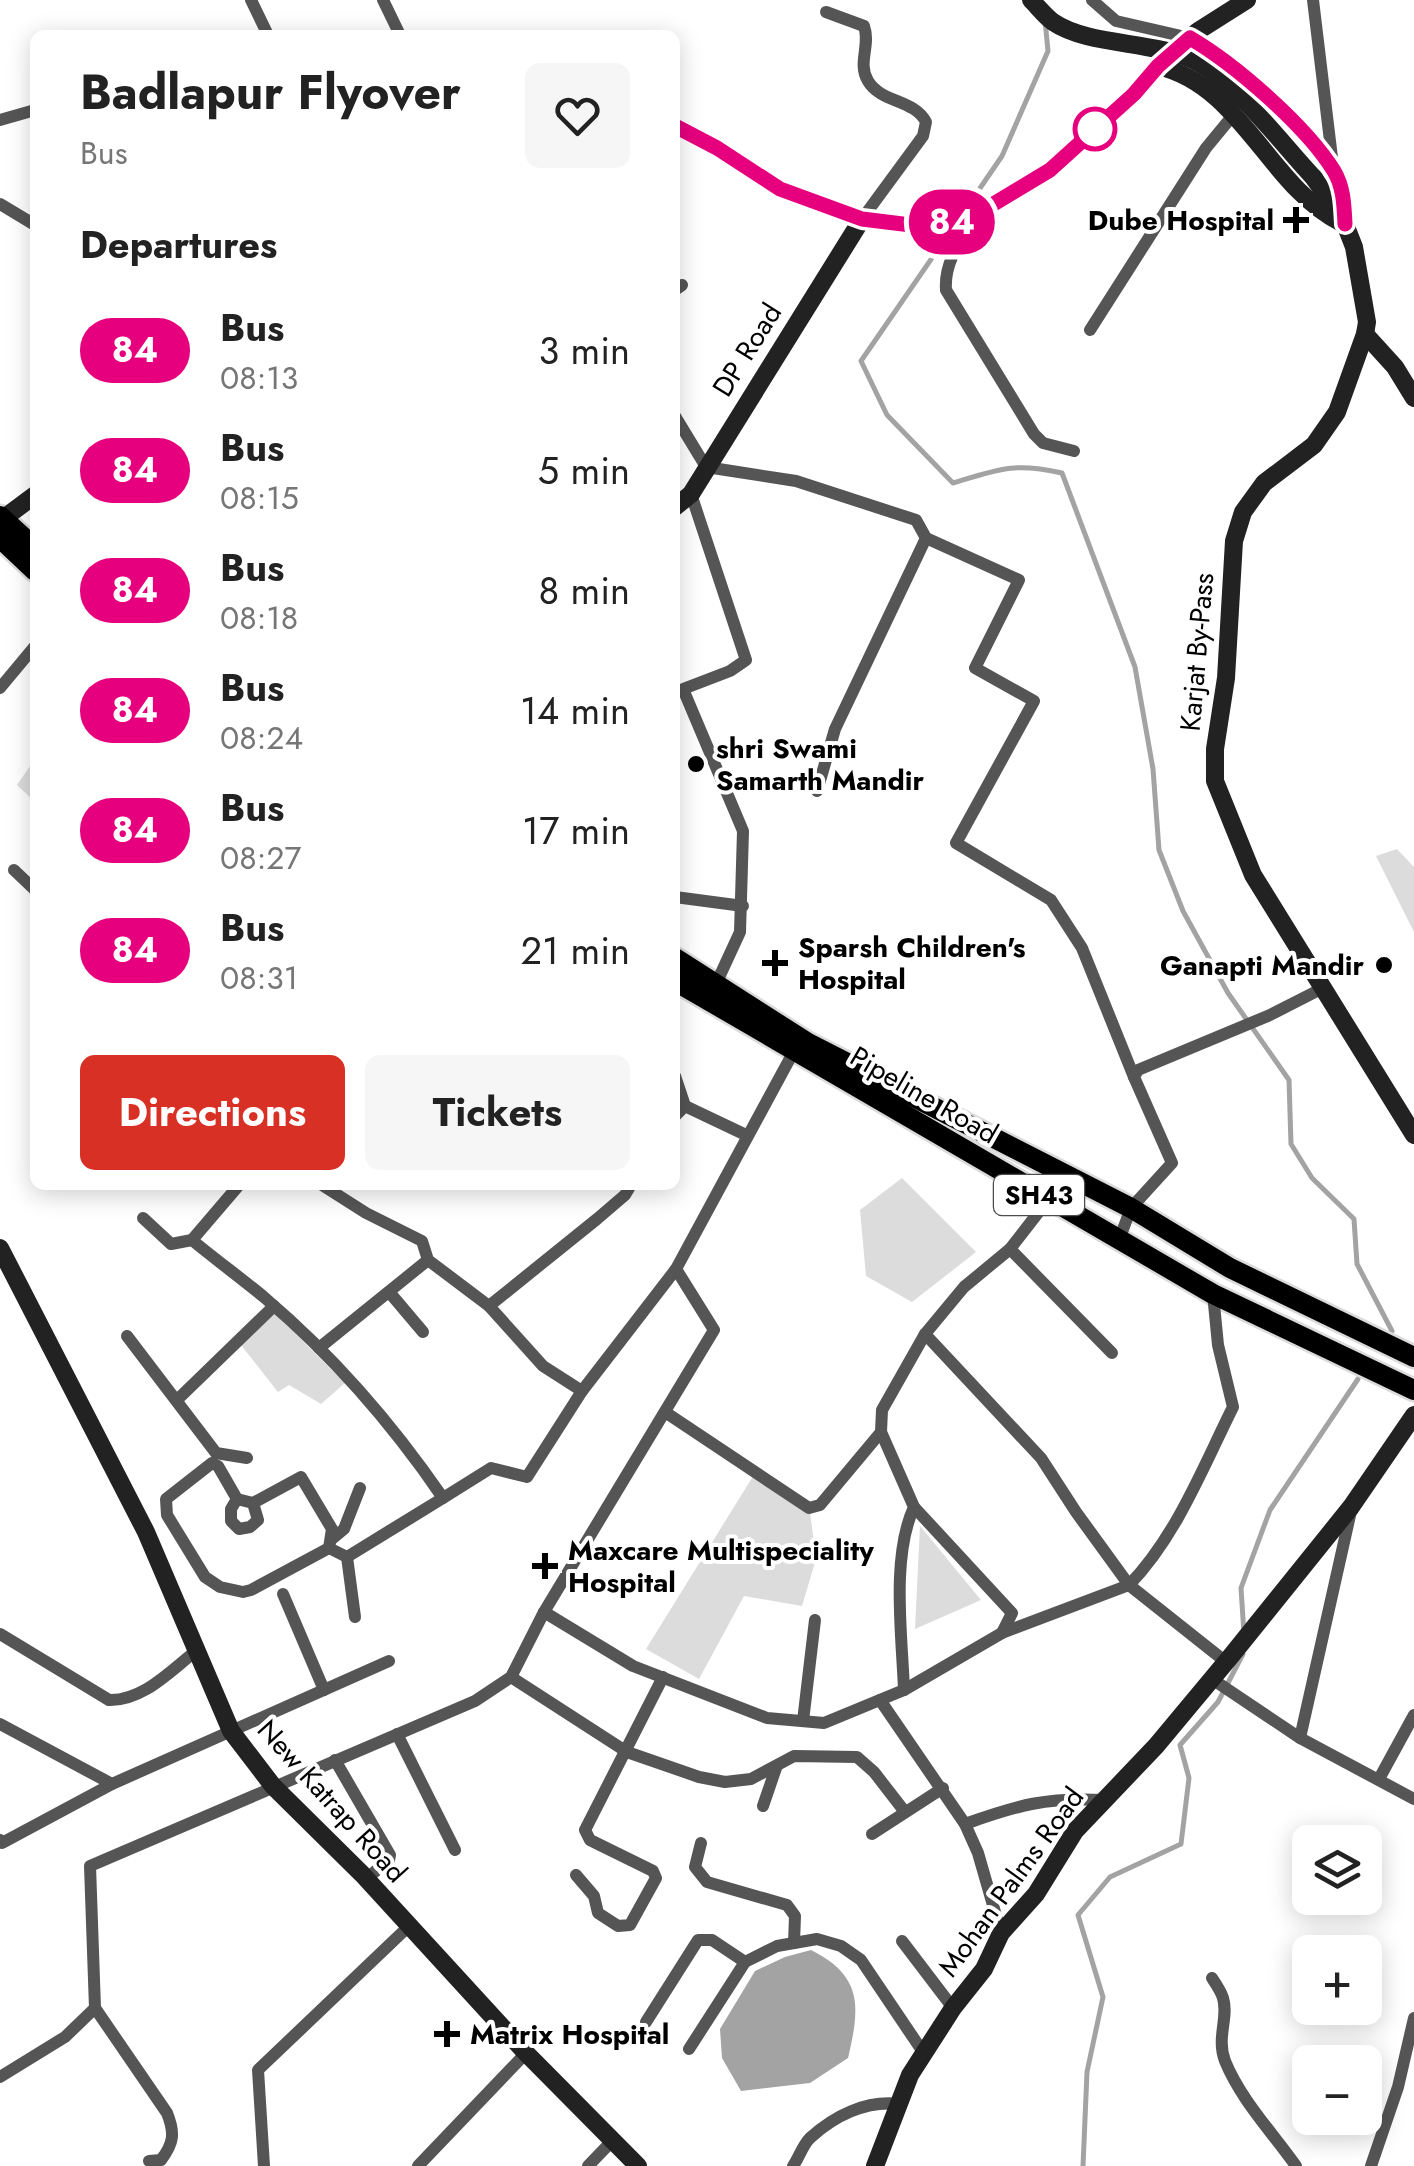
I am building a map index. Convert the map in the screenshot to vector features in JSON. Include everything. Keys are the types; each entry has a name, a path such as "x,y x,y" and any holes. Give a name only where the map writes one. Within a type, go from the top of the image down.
{"main road":[{"name":"Karjat By-Pass","path":"1031,0 1052,21 1075,33 1138,43 1188,58 1219,76 1314,178 1345,224 1354,247 1367,322 1338,412 1314,445 1264,483 1243,512 1234,541 1226,678 1214,781 1252,876 1414,1135"},
{"path":"680,129 780,189 862,219 919,226 971,219 1050,170 1190,38 1247,0"},
{"path":"1158,66 1184,72 1234,114 1304,196 1321,212 1345,224 1344,195 1334,171 1248,79 1190,38"},
{"name":"DP Road","path":"680,503 690,494 862,219"},
{"path":"1365,334 1395,367 1414,398"},
{"path":"1395,367 1414,378"},
{"path":"1,523 30,499"},
{"path":"1,523 30,544"},
{"path":"1,523 30,563"},
{"name":"Pipeline Road","path":"680,961 808,1043 1131,1208 1230,1268 1414,1358"},
{"name":"Pipeline Road","path":"680,984 1213,1294 1414,1390"},
{"name":"New Katrap Road","path":"0,1248 146,1532 231,1731 274,1786 638,2166"},
{"path":"1228,1659 1352,1507 1414,1415"},
{"name":"Mohan Palms Road","path":"875,2166 910,2075 953,2008 984,1969 1002,1933 1036,1894 1075,1831 1216,1682 1228,1659"}],"street":[{"path":"251,0 266,30"},
{"path":"383,0 398,30"},
{"path":"1092,0 1116,21 1190,38"},
{"path":"1313,0 1334,171"},
{"path":"826,12 864,26 868,36 863,70 867,80 875,90 918,110 926,122 923,136 862,219"},
{"path":"0,120 30,111"},
{"path":"1090,330 1206,148 1234,114"},
{"path":"1,207 30,222"},
{"path":"971,219 950,258 946,290 1034,434 1043,443 1074,451"},
{"path":"680,424 706,467 813,486 916,520 926,538 1019,580 975,668 1034,701 956,842 1051,900 1082,948 1172,1163 1131,1208 1119,1240"},
{"path":"690,494 746,660 684,689 743,831 743,906 734,950 716,984"},
{"path":"817,791 835,728 926,538"},
{"path":"0,688 30,652"},
{"path":"14,870 30,885"},
{"path":"680,898 743,906"},
{"path":"1134,1077 1138,1070 1270,1015 1321,989"},
{"path":"347,1557 491,1468 527,1476 582,1391 676,1269 794,1051"},
{"path":"680,1111 746,1135"},
{"path":"143,1218 171,1244 192,1240 235,1190"},
{"path":"330,1190 422,1241 428,1260 489,1306 544,1366 582,1391"},
{"path":"489,1306 628,1190"},
{"path":"1002,1632 1012,1613 914,1507 881,1432 882,1410 925,1334 964,1287 1010,1249 1048,1200"},
{"path":"192,1240 319,1348 386,1424 442,1498"},
{"path":"1010,1249 1112,1353"},
{"path":"319,1348 428,1260"},
{"path":"147,2164 161,2160 173,2145 173,2128 167,2113 95,2008 90,1866 475,1700 512,1676 544,1612 714,1330 676,1269"},
{"path":"390,1292 423,1332"},
{"path":"544,1612 633,1666 767,1718 824,1724 904,1690 1002,1632 1129,1586 1144,1570 1182,1509 1233,1407 1218,1345 1213,1294"},
{"path":"178,1399 274,1306"},
{"path":"925,1334 1042,1458 1129,1586 1228,1659"},
{"path":"127,1336 216,1453 247,1458"},
{"path":"665,1412 809,1508 820,1505 881,1432"},
{"path":"330,1544 332,1529 301,1477 253,1502 237,1499 218,1466 212,1463 166,1500 167,1515 205,1577 220,1587 243,1592 330,1544 344,1529 360,1488"},
{"path":"237,1499 231,1509 231,1520 239,1529 258,1520 253,1502"},
{"path":"904,1690 900,1599 905,1526 914,1507"},
{"path":"1300,1738 1352,1507"},
{"path":"330,1544 347,1557 355,1616"},
{"path":"283,1594 324,1690"},
{"path":"803,1721 815,1620"},
{"path":"0,1634 108,1700 126,1700 142,1692 196,1651"},
{"path":"1,1842 112,1784 389,1661"},
{"path":"512,1676 627,1752 699,1778 725,1782 751,1779 794,1756 857,1756 905,1812"},
{"path":"576,1875 594,1896 598,1913 624,1926 630,1926 656,1878 652,1871 586,1836 585,1830 663,1677"},
{"path":"1216,1682 1300,1738 1414,1799"},
{"path":"880,1700 965,1824 1002,1933"},
{"path":"1379,1779 1414,1715"},
{"path":"0,1724 112,1784"},
{"path":"396,1734 455,1850"},
{"path":"335,1760 390,1856 366,1879"},
{"path":"763,1806 776,1768"},
{"path":"872,1834 943,1788"},
{"path":"965,1824 1045,1800 1104,1800"},
{"path":"700,1843 695,1867 700,1876 707,1882 787,1905 796,1916 794,1943"},
{"path":"264,2166 258,2070 409,1926"},
{"path":"690,2050 745,1962 777,1946 817,1939 841,1946 862,1960 925,2055"},
{"path":"646,2022 698,1940 712,1940 745,1962"},
{"path":"902,1941 953,2008"},
{"path":"1212,1978 1223,1996 1225,2011 1220,2032 1224,2058 1241,2090 1296,2166"},
{"path":"0,2077 64,2037 95,2008"},
{"path":"1371,2166 1398,2087 1414,2018"},
{"path":"418,2166 526,2053"},
{"path":"793,2166 808,2139 856,2108 882,2102 899,2104"},
{"path":"588,2166 614,2139"}],"shaded area":[{"path":"30,766 30,797 17,785"},
{"path":"1397,849 1414,867 1414,932 1376,856"},
{"path":"902,1178 976,1252 912,1302 866,1276 860,1210"},
{"path":"275,1313 345,1383 321,1404 289,1385 278,1392 241,1345"},
{"path":"755,1473 810,1512 816,1559 802,1606 744,1596 699,1679 646,1649"},
{"path":"920,1526 981,1600 915,1629"},
{"path":"811,1950 840,1971 854,1995 855,2023 848,2058 810,2083 741,2091 722,2058 720,2029 755,1971"}],"waterway":[{"path":"961,216 1002,156 1048,51 1045,20"},
{"path":"954,226 861,361 887,415 953,483 1007,469 1062,473 1135,667 1153,769 1159,850 1183,911 1228,993 1289,1080 1291,1144 1312,1178 1354,1219 1357,1264 1392,1331"},
{"path":"1244,1634 1241,1588 1270,1510 1358,1379"},
{"path":"1083,2166 1087,2072 1103,1997 1078,1915 1110,1877 1181,1844 1189,1778 1180,1745 1218,1702 1243,1654"}],"bus line":[{"name":"84","path":"680,129 780,189 862,219 919,226 967,220 1050,170 1190,38 1248,79 1334,171 1344,195 1345,224"}],"place":[{"name":"Dube Hospital","path":"1296,220"},
{"name":"shri Swami Samarth Mandir","path":"696,764"},
{"name":"Sparsh Children's Hospital","path":"775,963"},
{"name":"Ganapti Mandir","path":"1384,965"},
{"name":"Maxcare Multispeciality Hospital","path":"545,1566"},
{"name":"Matrix Hospital","path":"447,2034"}]}
